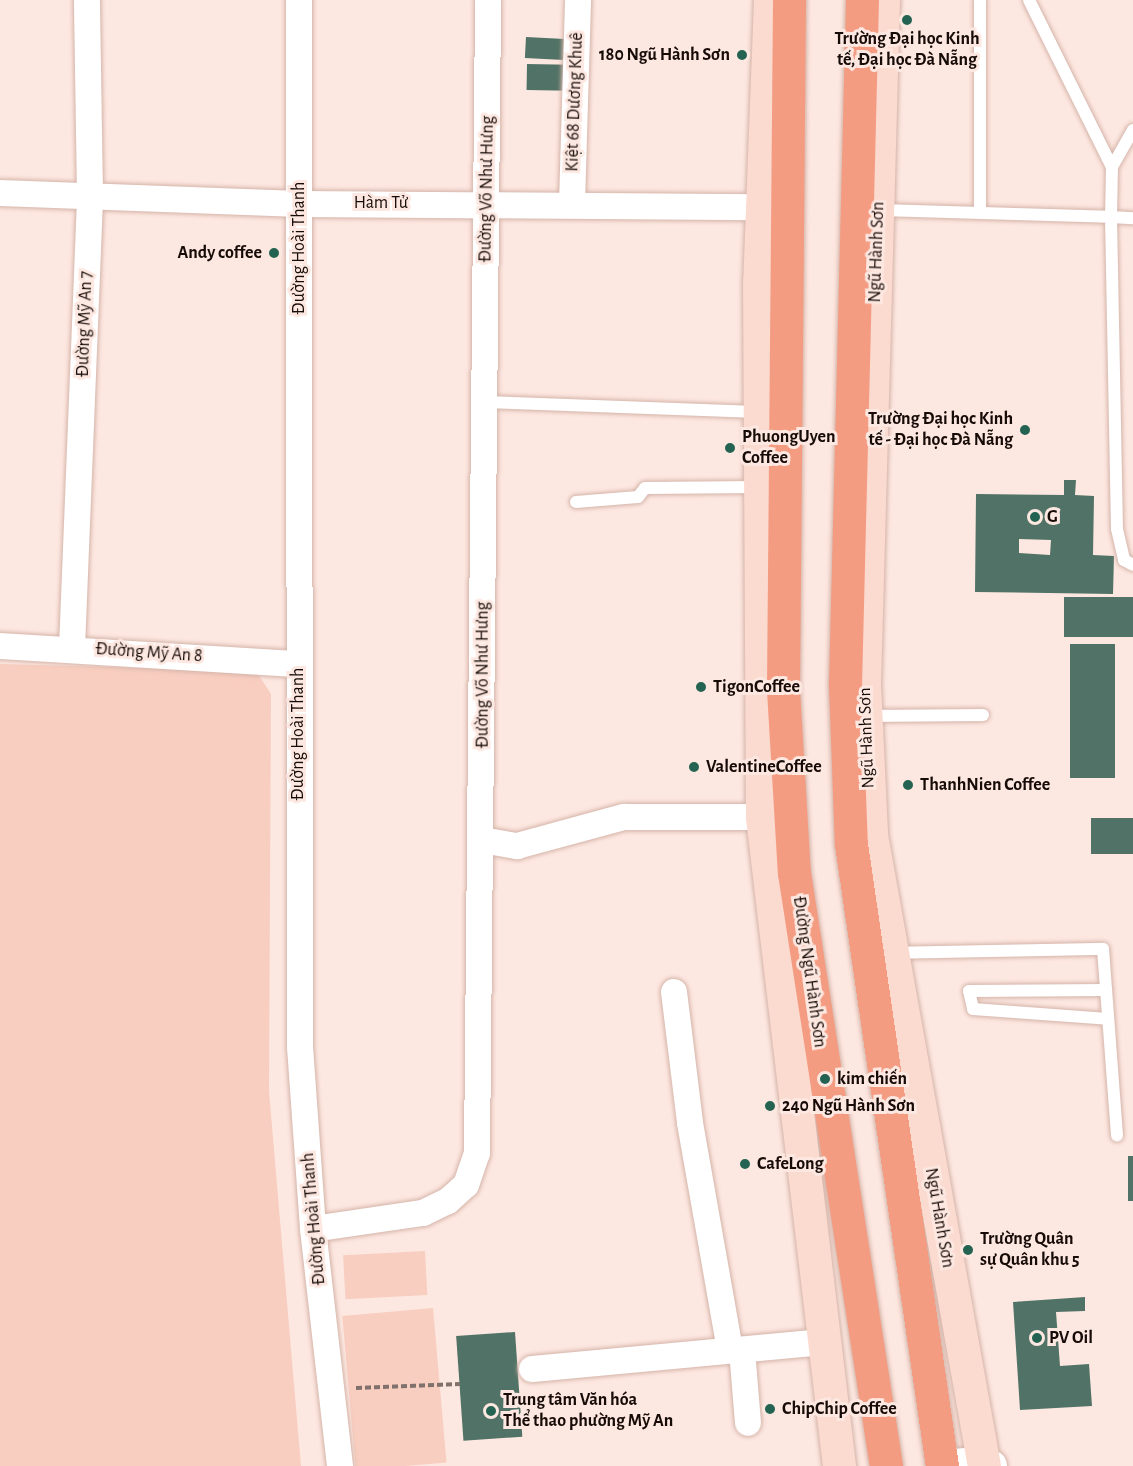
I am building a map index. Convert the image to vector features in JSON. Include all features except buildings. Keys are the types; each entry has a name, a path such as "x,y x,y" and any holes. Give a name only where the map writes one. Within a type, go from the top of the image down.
{"highway":[{"path":"774,207 789,0"},
{"name":"Ngũ Hành Sơn","path":"862,0 868,210 845,684 851,844 879,953 942,1466"},
{"name":"Đường Ngũ Hành Sơn","path":"774,207 783,690 794,873 886,1466"}],"main road":[{"path":"771,0 774,207 759,412 762,817 839,1466"},
{"name":"Ngũ Hành Sơn","path":"883,0 868,210 866,716 879,953 986,1464"}],"street":[{"name":"Đường Mỹ An 7","path":"72,648 90,196 87,0"},
{"name":"Đường Hoài Thanh","path":"298,0 300,1047 314,1229 340,1466"},
{"name":"Đường Võ Như Hưng","path":"314,1229 423,1213 448,1201 466,1185 481,1126 489,0"},
{"name":"Kiệt 68 Dương Khuê","path":"572,204 578,0"},
{"name":"Hàm Tử","path":"0,193 300,204 774,207"},
{"name":"Đường Mỹ An 8","path":"0,646 72,648 298,664"},
{"path":"482,840 517,846 624,817 762,817"},
{"path":"674,992 692,1134 736,1350 748,1423"},
{"path":"532,1369 824,1342"},
{"path":"946,1466 986,1464"}],"lane":[{"path":"980,0 980,212"},
{"path":"1029,0 1112,167 1117,529 1124,560 1133,565"},
{"path":"1112,167 1133,130"},
{"path":"868,210 1133,218"},
{"path":"485,402 759,412"},
{"path":"576,502 638,496 645,488 760,486"},
{"path":"866,716 983,715"},
{"path":"879,953 1103,949 1117,1135"},
{"path":"1106,990 969,991 973,1009 1108,1019"}],"path":[{"path":"332,1389 460,1384"}],"shaded area":[{"path":"0,664 256,671 271,694 269,1091 301,1466 0,1466"},
{"path":"425,1251 427,1295 345,1299 343,1255"},
{"path":"433,1308 447,1462 405,1466 355,1466 342,1316"}],"place":[{"name":"Trường Đại học Kinh tế, Đại học Đà Nẵng","path":"907,20"},
{"name":"180 Ngũ Hành Sơn","path":"742,55"},
{"name":"Andy coffee","path":"274,253"},
{"name":"Trường Đại học Kinh tế - Đại học Đà Nẵng","path":"1025,430"},
{"name":"PhuongUyen Coffee","path":"730,448"},
{"name":"G","path":"1035,517"},
{"name":"TigonCoffee","path":"701,687"},
{"name":"ValentineCoffee","path":"694,767"},
{"name":"ThanhNien Coffee","path":"908,785"},
{"name":"kim chiến","path":"825,1079"},
{"name":"240 Ngũ Hành Sơn","path":"770,1106"},
{"name":"CafeLong","path":"745,1164"},
{"name":"Trường Quân sự Quân khu 5","path":"968,1250"},
{"name":"PV Oil","path":"1037,1338"},
{"name":"ChipChip Coffee","path":"770,1409"},
{"name":"Trung tâm Văn hóa Thể thao phường Mỹ An","path":"491,1411"}]}
